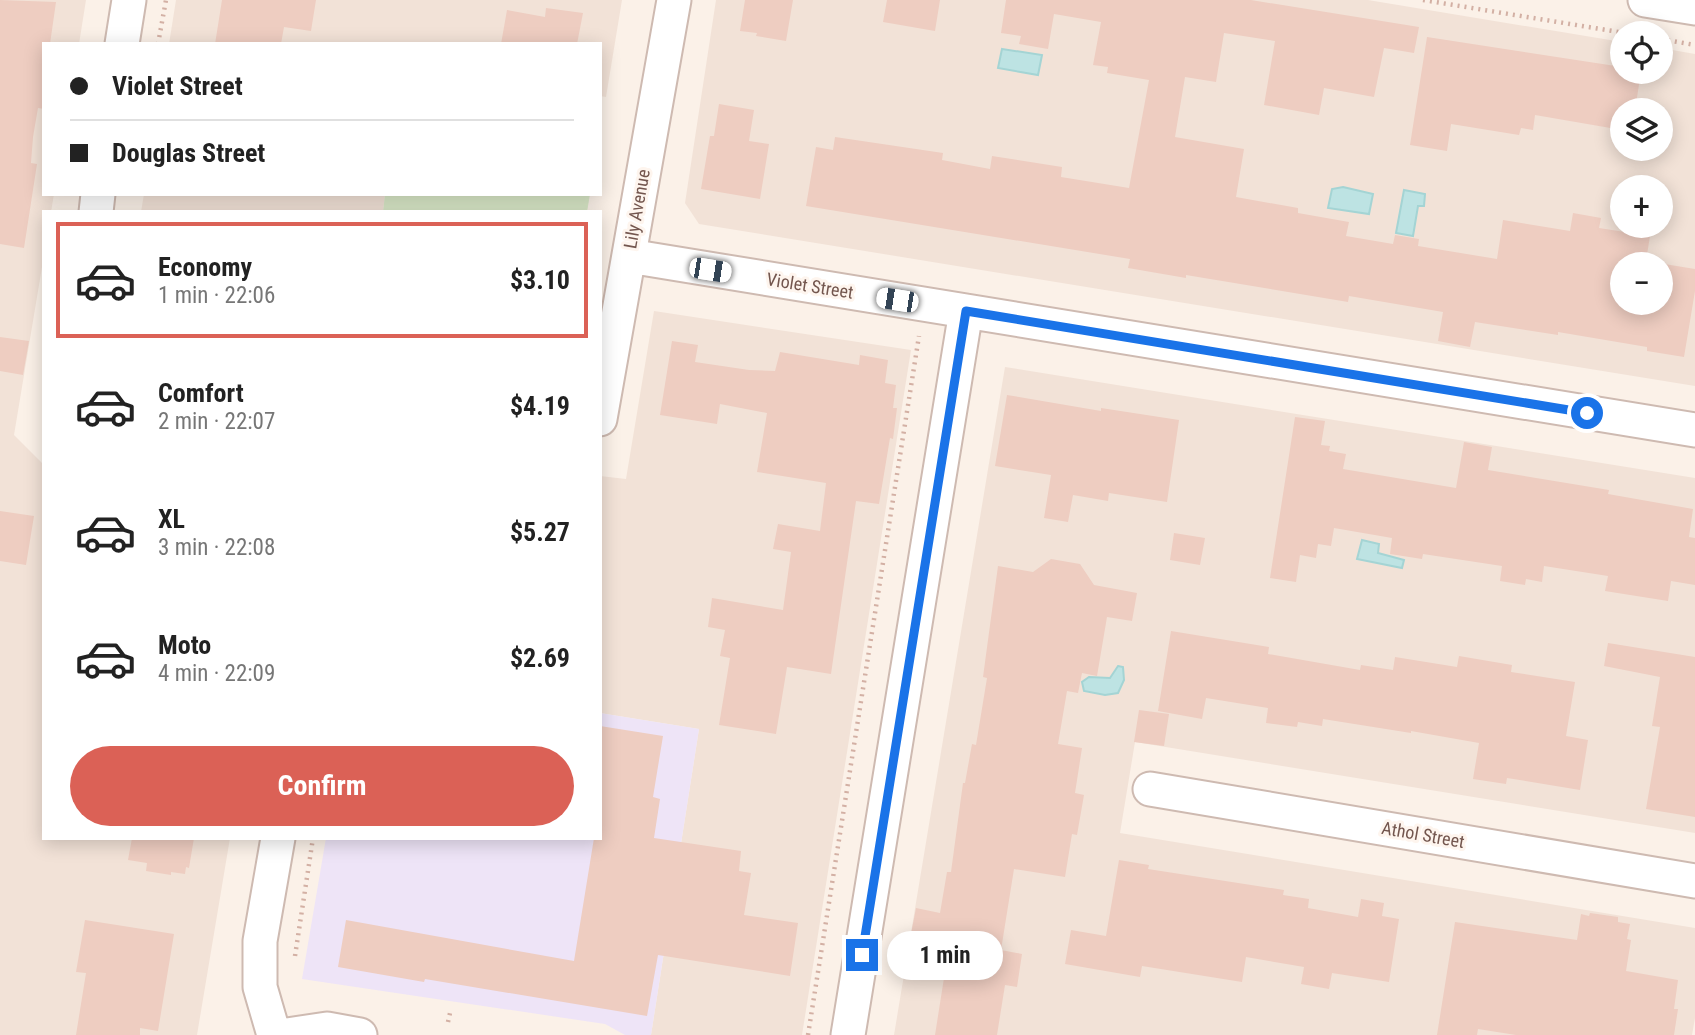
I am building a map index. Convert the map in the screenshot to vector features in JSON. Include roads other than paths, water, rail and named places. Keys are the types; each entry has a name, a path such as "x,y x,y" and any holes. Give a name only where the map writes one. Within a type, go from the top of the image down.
{"street":[{"path":"122,42 130,0"},
{"name":"Lily Avenue","path":"602,408 674,0"},
{"path":"1645,0 1695,8"},
{"name":"Violet Street","path":"629,256 1695,430"},
{"path":"849,1035 966,311"},
{"name":"Athol Street","path":"1150,789 1695,881"},
{"path":"274,1035 260,987 260,941 278,840"},
{"path":"287,1035 327,1029 360,1035"}],"water":[{"path":"1002,49 1042,55 1038,75 998,68"},
{"path":"1343,187 1373,194 1369,214 1328,208 1332,189"},
{"path":"1404,190 1425,194 1424,206 1418,206 1413,236 1396,233"},
{"path":"1362,540 1379,544 1378,553 1404,560 1402,568 1357,559"},
{"path":"1118,666 1123,667 1124,680 1118,693 1105,695 1084,691 1082,682 1089,677 1110,678"}]}
